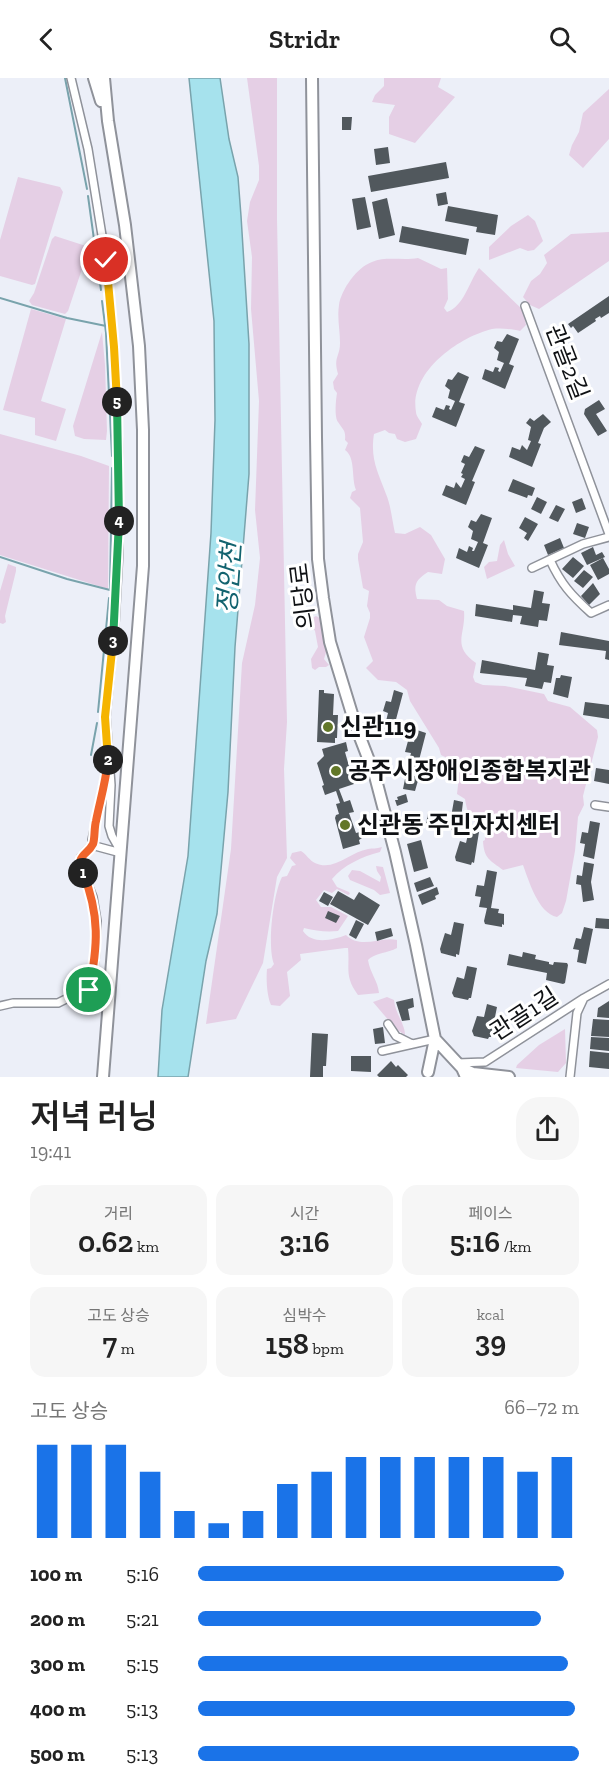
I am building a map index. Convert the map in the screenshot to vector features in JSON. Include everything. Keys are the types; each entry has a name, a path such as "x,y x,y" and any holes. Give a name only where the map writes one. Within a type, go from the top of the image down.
{"main road":[{"path":"94,78 108,121"},
{"path":"103,1077 143,566 143,430 140,346 104,78"},
{"name":"의당로","path":"312,78 318,559 330,642 356,727 375,776 395,852 435,1039"},
{"path":"435,1039 461,1069"},
{"path":"428,1075 435,1039"},
{"path":"428,1075 432,1067 443,1061 473,1073 509,1077"}],"street":[{"path":"71,78 88,149 106,260 114,347 119,459 119,550 115,623 105,717 111,785 109,826 121,853"},
{"name":"관골2길","path":"525,306 609,536 583,544 532,568"},
{"path":"550,560 559,580 570,595 591,613 609,605"},
{"path":"0,1006 13,1003 58,1003 68,998 81,996 89,990 95,960 97,921 93,897 81,867 81,857 94,843 94,831 106,781 108,759"},
{"path":"595,805 609,807"},
{"path":"94,843 95,846 121,853"},
{"name":"관골1길","path":"461,1069 485,1062 609,984"},
{"path":"570,1077 577,1013 584,998"},
{"path":"388,1024 396,1036 412,1044"},
{"path":"381,1051 435,1039"}],"shaded area":[{"path":"247,78 277,78 277,219 287,722 284,769 287,858 277,877 263,963 236,1019 206,1024 231,849 242,663 255,605 260,558 255,510 259,401 251,309 252,257 247,221 250,202 259,180 259,166"},
{"path":"384,78 441,78 438,87 455,97 415,143 389,134 389,117 395,105 372,102 384,86"},
{"path":"609,89 609,139 583,168 569,155 572,145 579,132 583,113"},
{"path":"18,177 60,187 63,192 35,284 32,285 0,276 0,240"},
{"path":"528,215 535,221 543,241 534,250 528,251 520,248 489,260 489,247 511,226"},
{"path":"609,232 609,261 539,309 530,305 523,297 531,281 540,274 547,263 544,255 571,234"},
{"path":"55,236 86,246 87,254 65,314 32,305 29,301"},
{"path":"418,258 441,269 447,268 448,299 444,308 447,312 458,305 479,268 523,310 526,325 520,331 492,329 479,333 452,348 439,359 420,383 416,397 416,414 422,424 416,439 405,442 385,430 374,434 373,451 389,503 395,533 405,534 420,527 431,535 445,559 442,574 428,572 418,580 415,590 417,599 439,600 447,606 464,611 461,639 464,651 476,663 473,677 475,682 544,694 548,701 570,707 597,730 598,737 583,796 584,805 578,817 575,851 566,901 562,913 557,917 550,914 539,903 523,865 503,870 486,855 483,841 485,833 471,818 465,799 457,794 459,777 451,760 441,755 410,701 407,690 396,682 378,680 366,668 373,661 364,637 370,613 367,606 369,591 363,588 358,559 363,542 360,508 350,498 352,492 356,490 351,458 345,450 348,443 336,416 337,393 333,382 338,374 336,360 340,348 339,305 351,280 366,265 383,259"},
{"path":"31,309 66,319 41,401 66,409 56,441 35,435 35,418 3,410"},
{"path":"102,332 106,440 84,439 75,436 73,426"},
{"path":"0,434 109,466 108,589 0,555"},
{"path":"504,540 515,566 487,579 484,567 489,562 497,561 500,545"},
{"path":"8,564 16,567 16,571 5,616 6,622 3,624 0,623 0,591"},
{"path":"316,616 322,619 321,629 327,649 324,659 329,665 315,670 312,668 311,659 318,647 315,631 310,624 312,618"},
{"path":"382,847 380,852 353,862 332,879 337,887 350,894 337,889 332,893 324,890 316,900 321,907 331,907 348,916 338,931 304,928 303,931 317,940 329,940 346,935 358,942 397,940 397,948 368,960 379,993 358,995 349,977 348,948 345,948 300,954 301,960 287,972 290,996 280,1006 271,1005 267,969 274,964 271,933 274,908 282,877 287,876 292,866 296,865 290,858 292,853 301,851 315,863 329,865 361,851"},
{"path":"376,866 383,867 390,893 380,895 350,880 348,876 352,870 360,871 380,882 381,877"},
{"path":"387,997 394,1000 405,1035 396,1029 373,1002"},
{"path":"565,1029 566,1063 558,1072 516,1068 539,1045"}],"water":[{"name":"정안천","path":"189,78 220,78 229,139 238,177 249,344 249,474 235,647 228,792 217,914 206,961 188,1077 158,1077 162,1010 188,856 211,533 215,420 214,321"}],"building":[{"path":"342,117 352,117 351,130 342,130"},
{"path":"388,147 390,163 376,165 374,149"},
{"path":"446,162 449,178 371,192 368,176"},
{"path":"446,192 448,204 438,206 436,194"},
{"path":"365,197 371,227 357,230 352,199"},
{"path":"387,198 395,235 379,239 372,202"},
{"path":"448,206 498,215 495,235 476,232 477,227 445,221"},
{"path":"402,226 469,239 466,255 399,242"},
{"path":"609,296 609,313 595,319 596,321 578,333 573,326 571,328 568,324"},
{"path":"507,334 519,339 509,364 514,366 505,389 482,379 485,369 493,372 495,367 499,368 500,372 504,363 497,360 499,352 494,348 497,341 502,342"},
{"path":"458,372 469,377 459,402 465,404 456,427 432,417 436,407 444,410 446,405 450,406 451,410 455,401 448,398 450,390 445,386 448,379 452,380"},
{"path":"599,400 605,409 596,414 607,431 598,436 584,414 585,409"},
{"path":"543,414 551,422 544,428 538,443 541,444 532,467 509,457 512,447 520,450 522,445 527,450 531,441 528,440 531,427 526,423 530,418 534,421"},
{"path":"475,446 485,450 472,481 475,482 466,505 442,495 446,485 454,488 456,482 461,488 465,479 461,477 463,474 461,473 465,464 461,462 464,455 469,457"},
{"path":"513,479 535,488 532,496 528,495 527,498 508,491"},
{"path":"537,497 547,502 541,514 531,509"},
{"path":"582,498 586,509 576,513 572,502"},
{"path":"556,505 565,509 558,522 549,518"},
{"path":"481,514 492,518 483,543 488,545 479,568 456,558 459,548 467,552 469,546 474,551 478,542 471,539 473,531 468,527 471,520 476,522"},
{"path":"525,517 538,524 528,541 524,538 527,533 519,528"},
{"path":"577,523 589,527 585,538 573,534"},
{"path":"560,538 564,548 548,555 544,545"},
{"path":"593,547 596,555 602,552 605,557 587,565 581,553"},
{"path":"573,557 584,566 573,578 562,569"},
{"path":"603,558 609,574 598,580 590,565"},
{"path":"584,570 593,577 583,588 574,581"},
{"path":"593,583 600,594 589,605 581,596"},
{"path":"534,590 544,592 542,603 550,604 547,621 539,620 538,627 520,624 522,616 513,615 512,622 475,616 476,604 513,610 513,605 531,608"},
{"path":"561,632 609,641 609,660 605,659 606,651 559,645"},
{"path":"538,652 549,654 547,665 554,666 551,683 544,682 542,689 525,686 527,678 480,673 482,660 535,670"},
{"path":"561,675 572,677 568,698 553,694 556,678 560,678"},
{"name":"신관119","path":"319,690 334,694 333,715 338,715 335,743 317,742"},
{"path":"394,690 403,693 394,727 385,725 388,713 383,711 386,701 391,702"},
{"path":"585,702 609,705 609,719 583,715"},
{"path":"417,730 426,733 417,768 408,765 411,753 405,752 408,741 414,742"},
{"name":"공주시장애인종합복지관","path":"346,742 348,751 345,752 354,784 339,789 344,802 350,800 354,812 349,813 356,833 360,832 362,838 359,840 360,844 343,849 335,818 339,814 336,804 340,803 336,791 325,795 317,763 324,756 322,749"},
{"path":"596,768 609,770 609,784 594,781"},
{"path":"406,774 419,777 415,791 403,789"},
{"path":"406,794 408,802 397,806 395,800 398,800 397,797"},
{"path":"454,800 463,802 460,827 456,831 426,824 428,813 444,816 445,811 449,812 448,817 451,817"},
{"path":"590,821 600,823 594,859 583,856 585,844 580,843 582,832 588,833"},
{"path":"469,830 479,832 474,863 472,862 471,865 456,861 455,857 460,841 466,843"},
{"path":"421,840 428,868 414,872 407,844"},
{"path":"584,862 594,864 591,882 594,900 583,902 581,885 576,884 577,875 582,876"},
{"path":"487,870 497,872 491,908 499,909 498,913 504,914 502,927 485,924 487,908 479,907 481,897 475,896 477,885 484,886"},
{"path":"430,877 434,886 417,892 414,883"},
{"path":"437,887 439,894 435,896 436,899 422,905 418,895"},
{"path":"338,891 354,900 359,892 380,905 368,925 330,904"},
{"path":"324,892 333,897 328,906 319,901"},
{"path":"328,911 340,916 336,923 325,918"},
{"path":"596,918 609,919 609,929 595,928"},
{"path":"356,920 364,924 356,939 349,935"},
{"path":"454,922 464,924 459,955 456,954 456,957 441,953 440,949 445,933 451,935"},
{"path":"584,927 593,929 586,964 577,962 579,950 573,949 576,938 581,939"},
{"path":"391,928 393,936 377,941 375,932"},
{"path":"523,952 536,955 535,959 553,965 554,962 567,963 565,983 546,980 547,973 507,965 509,954 522,957"},
{"path":"467,966 477,968 471,998 468,1000 454,997 452,993 457,977 464,979"},
{"path":"413,998 414,1007 408,1009 410,1020 402,1021 396,1002"},
{"path":"609,1001 609,1018 597,1017 598,1008"},
{"path":"487,1004 497,1007 491,1037 488,1039 474,1036 472,1031 477,1016 484,1017"},
{"path":"593,1019 609,1020 609,1037 591,1036"},
{"path":"383,1027 385,1043 375,1044 373,1029"},
{"path":"312,1033 328,1034 323,1077 310,1077"},
{"path":"591,1037 609,1038 609,1051 590,1049"},
{"path":"590,1051 609,1053 609,1069 589,1067"},
{"path":"351,1056 371,1056 371,1072 351,1071"},
{"path":"391,1061 408,1075 406,1077 379,1077 377,1075"}],"waterway":[{"path":"65,78 87,189"},
{"path":"88,196 101,290"},
{"path":"0,298 67,318 106,326"},
{"path":"102,301 106,333 112,456"},
{"path":"0,557 67,579 110,590 112,468"},
{"path":"98,712 109,598"},
{"path":"91,755 97,723"}],"place":[{"name":"신관119","path":"328,727"},
{"name":"공주시장애인종합복지관","path":"336,771"},
{"name":"신관동 주민자치센터","path":"345,825"}],"route":[{"path":"89,990 95,960 97,921 93,897 81,867 81,857 94,843 92,840 106,781 108,759 105,717 115,623 119,550 119,459 114,347 106,260"}]}
